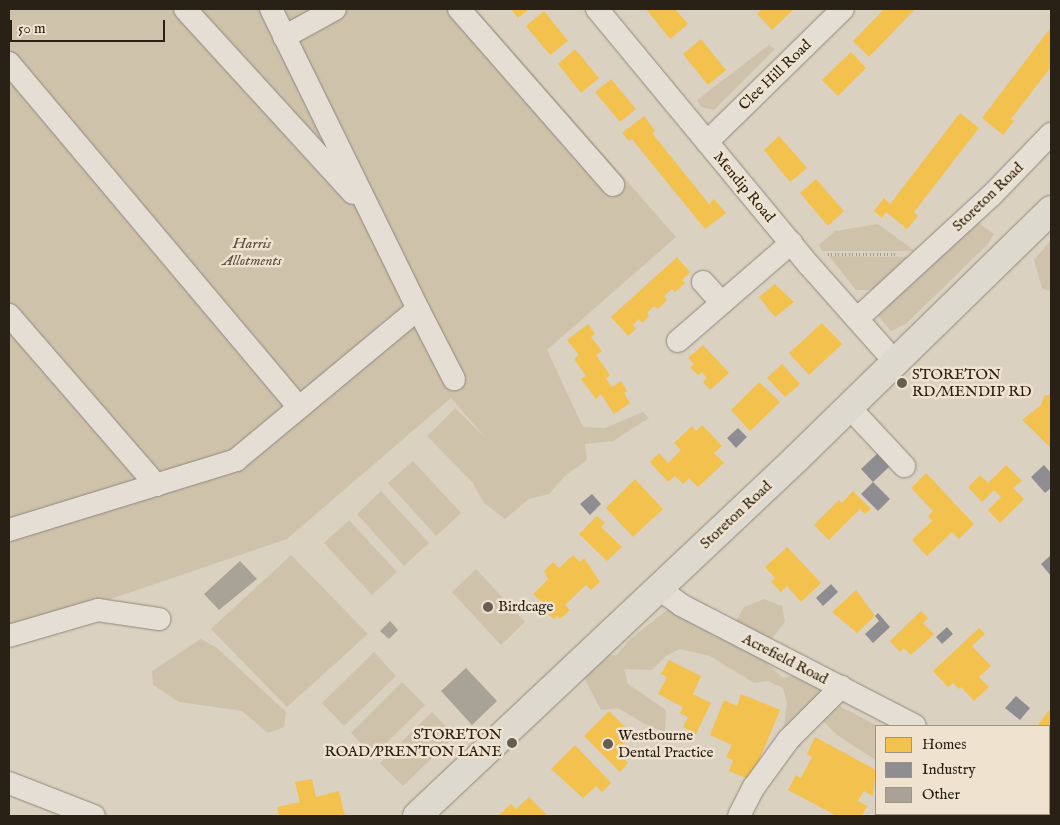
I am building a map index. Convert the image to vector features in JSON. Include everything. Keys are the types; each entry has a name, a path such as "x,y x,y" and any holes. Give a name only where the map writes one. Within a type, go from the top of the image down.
{"main road":[{"name":"Storeton Road","path":"417,816 849,407 1051,210"}],"street":[{"path":"185,9 370,211"},
{"path":"271,9 454,379"},
{"path":"284,37 335,9"},
{"path":"458,9 613,185"},
{"name":"Mendip Road","path":"597,9 796,249 895,362"},
{"name":"Clee Hill Road","path":"707,142 843,9"},
{"path":"9,63 299,407"},
{"name":"Storeton Road","path":"857,319 930,254 1051,134"},
{"path":"678,341 722,303 796,249"},
{"path":"703,282 722,303"},
{"path":"9,530 236,460 418,309"},
{"path":"9,315 156,485"},
{"path":"849,407 904,466"},
{"name":"Acrefield Road","path":"658,588 681,605 912,725"},
{"path":"9,636 98,610 159,619"},
{"path":"739,816 754,787 789,739 841,687"},
{"path":"9,783 94,816"}],"path":[{"path":"796,249 930,254"}],"green space":[{"name":"Harris Allotments","path":"9,9 476,9 676,237 547,350 583,427 605,428 643,412 649,418 613,441 585,444 587,460 566,475 549,494 529,499 505,519 484,503 472,482 427,436 455,408 485,437 451,398 287,539 96,604 9,628"},
{"path":"769,45 775,49 714,110 701,107 697,100"},
{"path":"976,221 994,234 987,245 906,324 891,331 878,316"},
{"path":"878,224 915,251 822,251 819,245 835,231"},
{"path":"1051,240 1051,292 1042,288 1034,260"},
{"path":"829,256 907,257 874,290 856,290"},
{"path":"413,461 461,513 436,536 388,483"},
{"path":"381,491 429,543 404,566 357,514"},
{"path":"349,520 397,572 372,595 324,543"},
{"path":"291,555 368,634 287,707 211,629"},
{"name":"Birdcage","path":"476,569 525,622 501,645 452,592"},
{"path":"685,596 724,633 736,621 744,607 764,599 782,606 785,622 769,642 769,665 783,678 796,675 839,693 841,707 876,725 875,759 837,735 822,720 807,719 800,747 781,747 787,703 783,688 768,681 754,683 710,656 680,649 666,656 652,670 624,669 628,684 666,710 665,732 643,723 618,708 601,710 586,682 584,668 604,656 617,655 630,639"},
{"path":"201,639 217,648 286,712 284,727 268,733 242,711 179,702 153,685 152,671"},
{"path":"374,652 396,676 344,726 322,703"},
{"path":"402,682 425,705 373,756 351,733"},
{"path":"432,712 455,736 403,786 380,763"}],"building: Homes":[{"path":"511,9 529,9 518,18"},
{"path":"646,9 675,9 688,24 670,39"},
{"path":"762,9 794,9 772,30 757,14"},
{"path":"884,9 915,9 869,57 853,41"},
{"path":"544,11 568,41 550,55 526,26"},
{"path":"1051,27 1051,67 1011,119 1014,121 1003,135 982,118"},
{"path":"701,39 726,70 708,85 683,54"},
{"path":"575,49 599,78 581,93 558,64"},
{"path":"851,52 866,68 838,96 822,80"},
{"path":"611,79 636,109 620,122 595,92"},
{"path":"960,113 979,128 914,212 918,216 907,229 886,212 882,218 874,211 884,198 890,204"},
{"path":"644,116 655,131 652,133 709,204 714,199 726,213 705,229 632,139 629,141 622,133"},
{"path":"779,136 807,168 790,182 764,150"},
{"path":"816,179 844,211 828,226 800,193"},
{"path":"677,257 690,272 682,280 685,283 675,292 672,289 664,296 667,300 658,309 654,306 647,313 649,316 642,323 639,319 633,325 636,329 628,336 611,317"},
{"path":"775,284 794,302 775,317 759,297"},
{"path":"822,323 842,344 809,375 789,353"},
{"path":"588,324 595,334 591,337 602,351 596,355 610,375 606,379 612,387 621,381 627,391 624,393 630,403 614,414 601,394 596,399 581,379 586,376 574,359 579,355 567,340"},
{"path":"703,345 729,373 710,390 703,382 707,378 702,372 698,375 690,367 694,364 688,358"},
{"path":"782,364 800,384 785,397 767,378"},
{"path":"759,382 780,402 750,431 731,410"},
{"path":"1051,394 1051,448 1022,420 1041,405 1044,396"},
{"path":"702,425 722,446 714,453 724,463 698,487 689,478 683,484 675,476 668,482 650,462 659,453 668,463 681,450 674,443 692,426 696,431"},
{"path":"1006,465 1022,481 1013,488 1024,499 1000,523 988,510 1001,497 994,490 982,502 968,487 980,475 988,483"},
{"path":"926,473 974,524 959,539 952,532 927,556 912,540 932,521 928,516 933,511 911,488"},
{"path":"635,479 663,509 633,537 606,508"},
{"path":"853,491 871,509 865,514 860,509 829,540 814,525 839,500 842,503"},
{"path":"597,516 605,523 601,527 622,547 607,561 579,534"},
{"path":"787,547 821,583 801,602 787,586 781,592 771,582 775,578 765,567"},
{"path":"573,555 580,562 584,558 600,582 591,590 586,585 565,605 570,610 560,619 557,616 554,619 537,605 541,601 533,594 548,579 544,571 553,562 559,568"},
{"path":"856,590 875,616 857,633 832,612"},
{"path":"921,611 928,618 923,623 934,634 911,655 904,648 900,652 890,641"},
{"path":"979,628 985,634 972,646 991,666 979,677 989,687 974,701 961,687 959,689 953,683 948,687 933,671"},
{"path":"669,660 701,676 693,694 711,703 696,734 683,727 688,717 680,713 683,707 658,694 667,677 661,674"},
{"path":"741,694 780,710 751,780 729,771 733,760 726,757 732,745 710,735 724,700 737,706"},
{"path":"1049,710 1051,712 1051,731 1050,725 1038,725"},
{"name":"Westbourne Dental Practice","path":"609,711 633,735 617,751 628,763 620,772 584,736"},
{"path":"815,737 875,769 873,796 864,791 858,801 867,806 862,816 837,816 788,790 796,775 801,778 812,757 807,754"},
{"path":"575,745 611,783 602,792 596,786 583,798 551,769"},
{"path":"312,779 316,797 339,791 345,816 279,816 277,807 300,802 295,782"},
{"path":"529,797 548,816 498,816 511,804 516,809"}],"building: Industry":[{"path":"738,428 747,437 736,448 727,438"},
{"path":"878,453 890,466 873,482 861,469"},
{"path":"1044,465 1051,473 1051,488 1045,493 1031,477"},
{"path":"873,482 890,499 878,511 861,494"},
{"path":"592,494 601,504 590,515 580,504"},
{"path":"1051,555 1051,576 1041,564"},
{"path":"831,584 838,592 823,606 816,598"},
{"path":"878,613 890,627 873,643 865,634 879,621 875,616"},
{"path":"947,627 953,634 942,644 936,637"},
{"path":"1016,696 1030,708 1020,720 1005,708"}],"building: Other":[{"path":"240,561 257,579 219,610 204,594"},
{"path":"390,621 398,630 389,639 380,631"},
{"path":"466,668 497,701 472,725 441,691"}],"place":[{"name":"STORETON RD/MENDIP RD","path":"902,383"},
{"name":"Birdcage","path":"488,607"},
{"name":"STORETON ROAD/PRENTON LANE","path":"512,743"},
{"name":"Westbourne Dental Practice","path":"608,744"}]}
